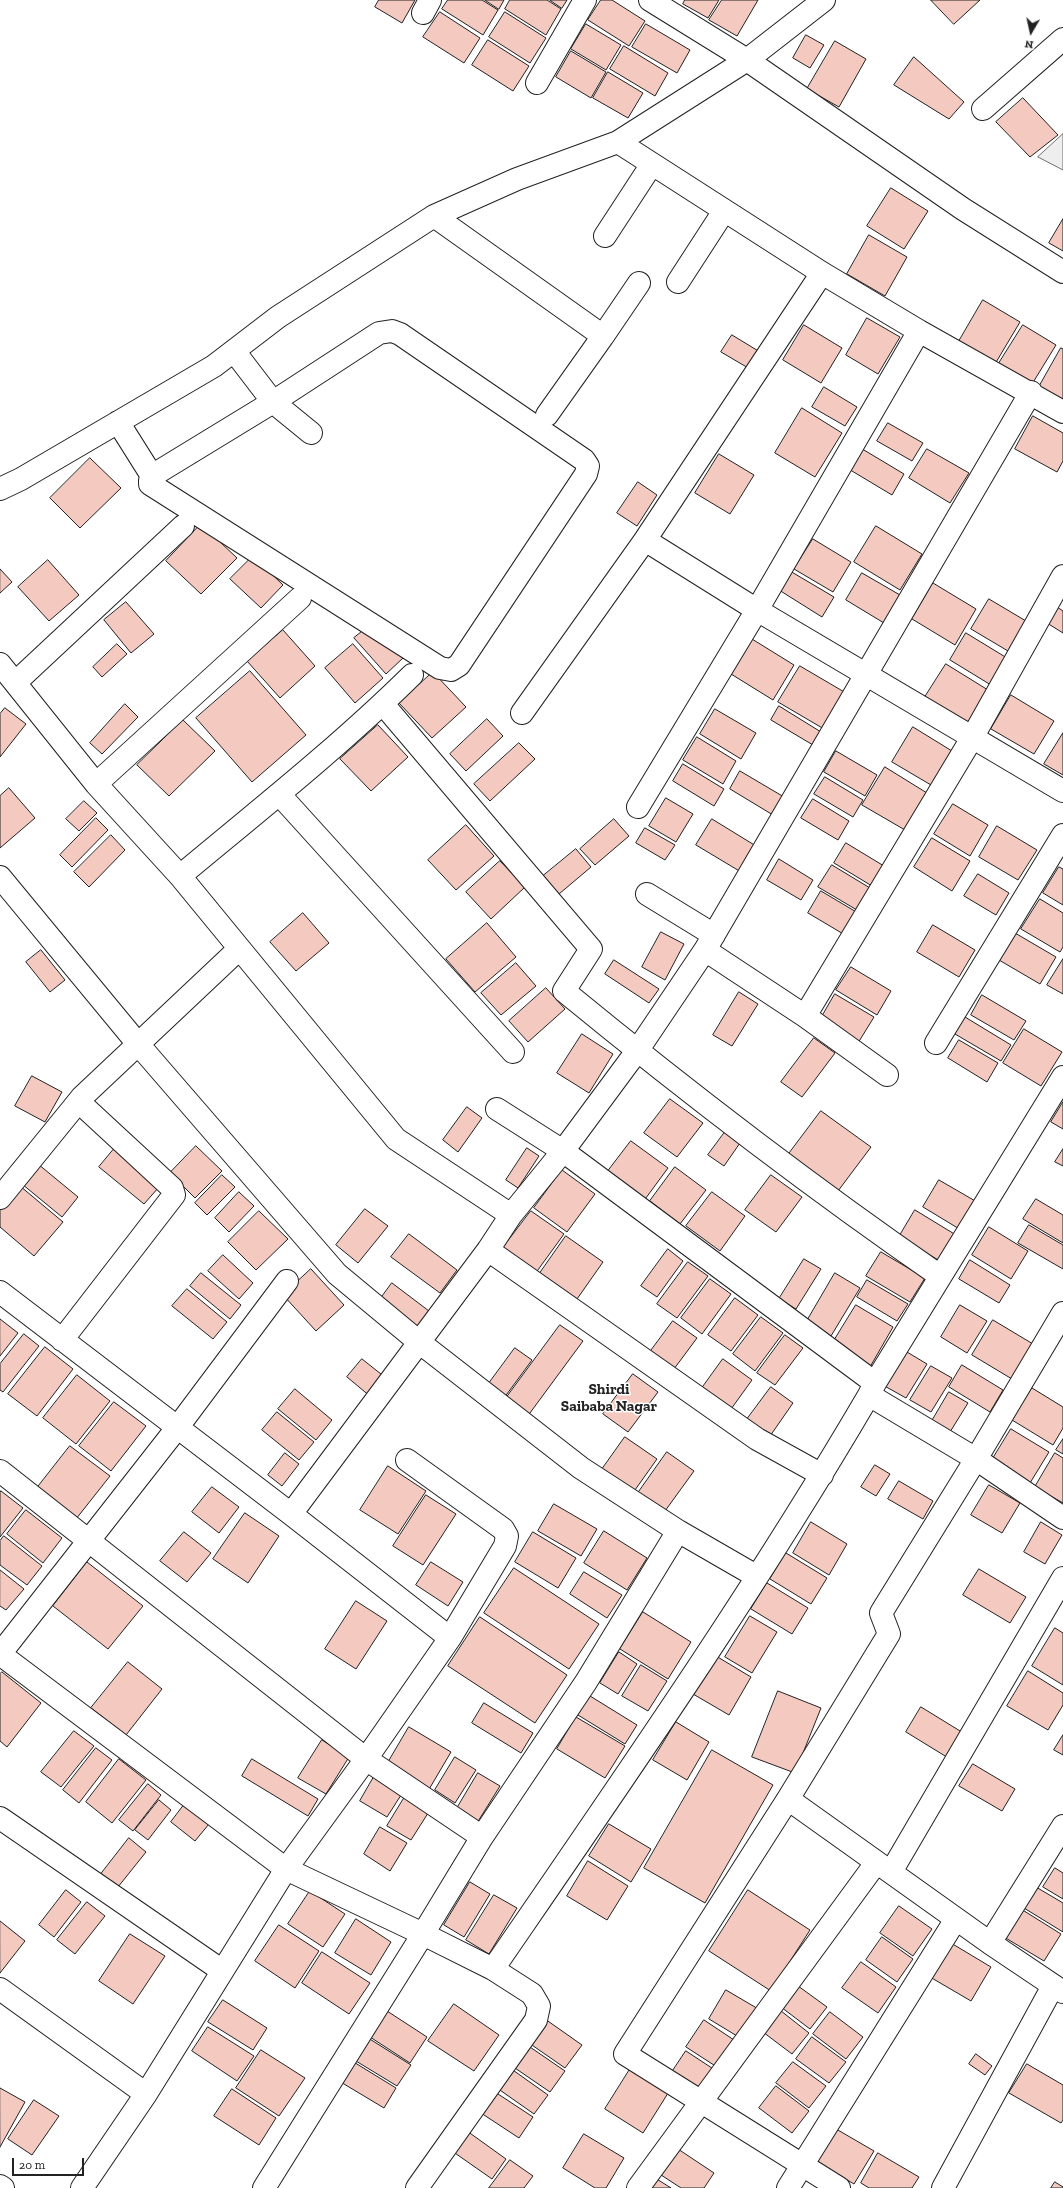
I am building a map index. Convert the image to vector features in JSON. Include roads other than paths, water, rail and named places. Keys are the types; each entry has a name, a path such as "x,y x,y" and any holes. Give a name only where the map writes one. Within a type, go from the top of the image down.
{"street":[{"path":"537,82 585,0"},
{"path":"650,0 747,60 963,209 1063,272"},
{"path":"0,489 214,366 278,317 434,216 517,179 618,142 747,60 824,0"},
{"path":"983,109 1063,40"},
{"path":"618,142 822,273 919,331 1031,392 1063,412"},
{"path":"605,236 652,164"},
{"path":"678,282 724,211"},
{"path":"434,216 603,336"},
{"path":"522,713 645,540 822,273"},
{"path":"546,415 639,283"},
{"path":"392,331 400,334 584,460 588,466 586,474 459,665 451,670 440,668 152,487 150,484 152,476 273,402 379,333 392,331"},
{"path":"638,807 757,610 919,331"},
{"path":"234,351 273,402 311,433"},
{"path":"291,1514 488,1250 510,1215 563,1151 637,1051 709,943 868,674 1031,392"},
{"path":"118,422 152,476"},
{"path":"16,682 183,526"},
{"path":"645,540 757,610 868,674 972,738 1063,791"},
{"path":"805,1016 972,738 1063,576"},
{"path":"96,784 300,598"},
{"path":"0,664 16,682 96,784 180,876 396,1139 510,1215"},
{"path":"180,876 279,794 382,704 412,675"},
{"path":"382,704 591,949 564,991 637,1051 848,1213 940,1276"},
{"path":"279,794 513,1052"},
{"path":"936,1043 1063,835"},
{"path":"0,877 138,1044 337,1274 419,1342 581,1468 678,1531 756,1576"},
{"path":"647,894 805,1016 887,1075"},
{"path":"0,1198 79,1102 239,949"},
{"path":"492,1969 658,1729 822,1476 940,1276 1063,1078"},
{"path":"62,1340 174,1195 172,1188 79,1102"},
{"path":"497,1109 563,1151 872,1389 1063,1518"},
{"path":"488,1250 757,1439 822,1476"},
{"path":"287,1281 177,1428 0,1654 286,1869 423,1934 492,1969 532,1994 539,2006 536,2020 417,2188"},
{"path":"0,1292 291,1514 450,1638"},
{"path":"839,2188 802,2167 625,2054 788,1799 889,1634 881,1613 976,1459 1063,1313"},
{"path":"82,2188 146,2094 221,1970 286,1869 366,1759 450,1638 506,1546 507,1536 503,1529 407,1460"},
{"path":"0,1471 366,1759 482,1837"},
{"path":"264,2188 482,1837 586,1682 678,1531"},
{"path":"638,2188 702,2102 884,1867 1063,1578"},
{"path":"788,1799 990,1943 1058,1989 943,2188"},
{"path":"0,1818 221,1970"},
{"path":"990,1943 1063,1826"},
{"path":"788,2188 956,1919"},
{"path":"0,1989 146,2094"}],"district":[{"name":"Shirdi Saibaba Nagar","path":"609,1398"}]}
